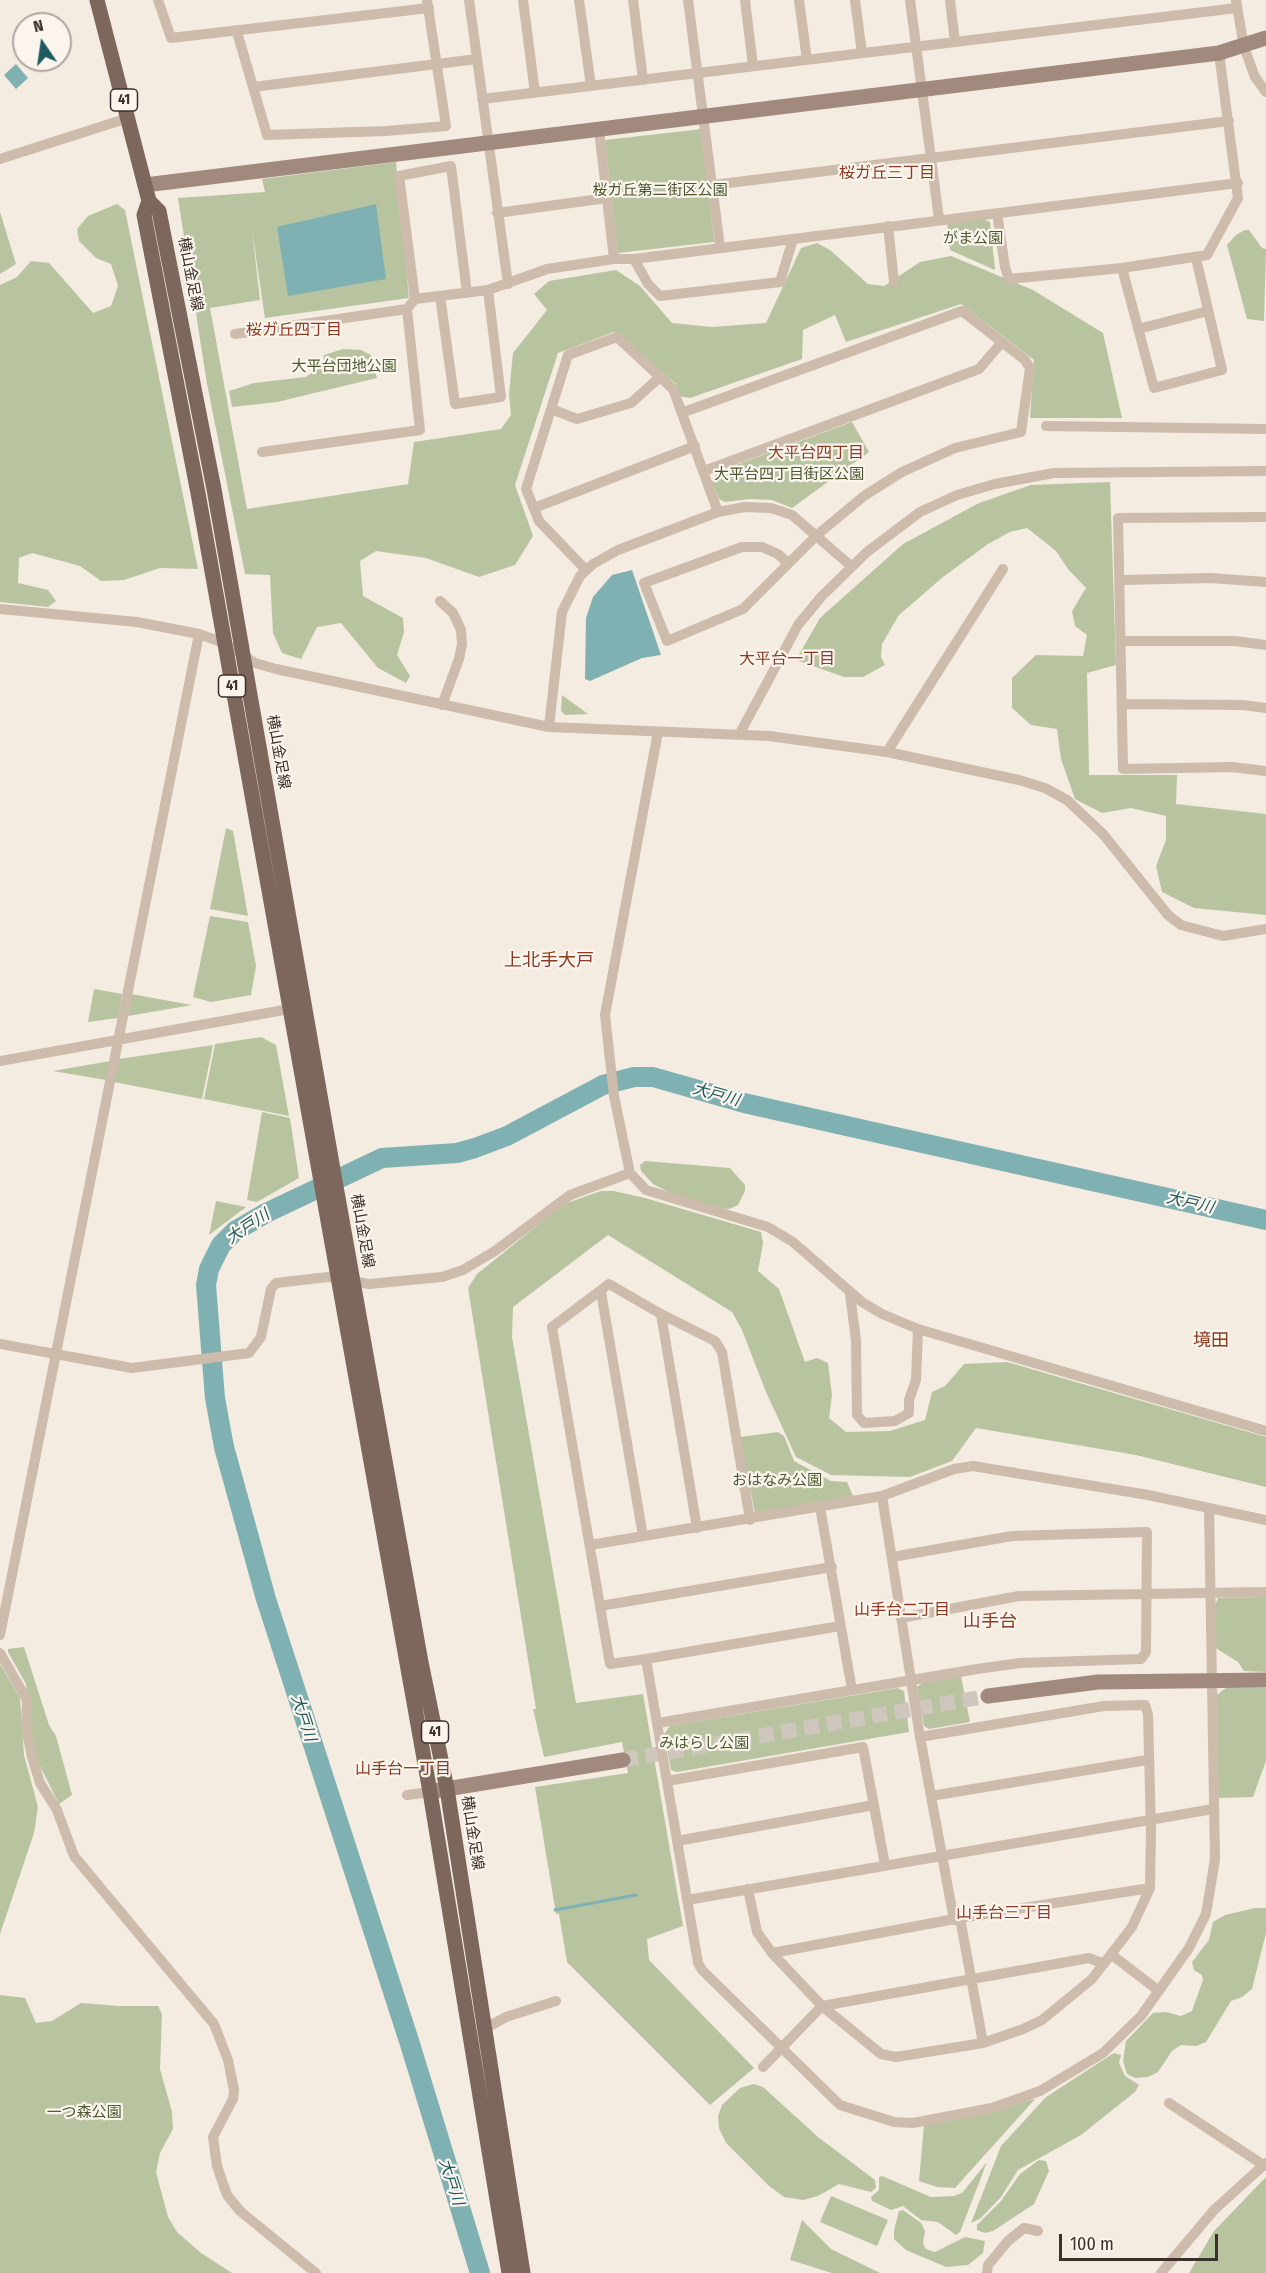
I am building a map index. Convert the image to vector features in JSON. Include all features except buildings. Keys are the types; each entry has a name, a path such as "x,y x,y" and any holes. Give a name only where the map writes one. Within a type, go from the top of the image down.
{"main road":[{"name":"横山金足線","path":"97,0 145,184 148,201 144,215 170,340 224,643 297,1008 346,1281 447,1789 523,2273"},
{"name":"横山金足線","path":"148,201 159,211 162,222 214,489 243,656 297,1008"},
{"name":"横山金足線","path":"346,1281 509,2273"}],"street":[{"path":"158,0 171,38 237,32 428,4 446,126 427,129 267,135 237,32"},
{"path":"469,0 486,143 508,284"},
{"path":"523,0 535,93"},
{"path":"579,0 591,86"},
{"path":"633,0 643,80"},
{"path":"688,0 720,247"},
{"path":"745,0 753,66"},
{"path":"799,0 807,60"},
{"path":"855,0 862,53"},
{"path":"910,0 929,158 939,219"},
{"path":"950,0 954,42"},
{"path":"482,99 954,42 1236,4 1244,47 1255,77 1266,92"},
{"path":"145,184 1219,53 1244,47 1266,38"},
{"path":"997,213 1005,267 1010,279 1122,268 1207,255 1238,198 1238,183 1219,53"},
{"path":"253,87 477,59"},
{"path":"0,159 128,118"},
{"path":"713,185 1229,121"},
{"path":"599,130 614,260"},
{"path":"415,299 399,176 451,166 467,293"},
{"path":"235,334 407,309 415,299 488,290 546,269 614,260 634,260 939,219 1238,183"},
{"path":"497,213 607,198"},
{"path":"888,226 894,282"},
{"path":"634,260 648,284 660,296 780,282 793,239"},
{"path":"1122,268 1154,388 1222,370 1196,258"},
{"path":"440,296 455,404 501,397 488,290"},
{"path":"262,452 420,430 407,309"},
{"path":"684,412 962,311 1025,360 1030,368 1021,432 955,448 902,472 864,496 817,535 743,609 667,642 644,582 742,547 762,548 778,554 788,563"},
{"path":"1138,329 1208,311"},
{"path":"586,570 539,521 526,489 568,355 617,337 673,388 684,412 718,512"},
{"path":"704,471 979,369 1002,342"},
{"path":"551,409 577,419 631,403 660,377"},
{"path":"1046,426 1142,429 1202,426 1266,429"},
{"path":"534,508 695,446"},
{"path":"740,734 798,625 851,566 920,512 957,495 995,483 1054,472 1266,471"},
{"path":"549,727 562,612 574,586 586,570 618,550 718,512 745,507 771,508 792,515 851,566"},
{"path":"1266,517 1118,518 1123,769 1232,767 1266,771"},
{"path":"886,752 1004,569"},
{"path":"1121,580 1210,578 1266,582"},
{"path":"440,601 457,621 462,644 459,659 442,705"},
{"path":"0,609 137,622 199,634 224,643 243,656 276,669 549,727 740,734 886,752 973,769 1045,788 1067,800 1103,834 1168,915 1181,925 1223,936 1266,929"},
{"path":"0,1635 199,634"},
{"path":"1121,641 1235,641 1266,645"},
{"path":"1122,704 1243,705 1266,708"},
{"path":"658,732 605,1015 614,1096 630,1173 646,1190 768,1227 793,1242 850,1293 882,1314 918,1329 1266,1431"},
{"path":"0,1060 119,1041 297,1008"},
{"path":"0,1344 132,1368 249,1353 261,1338 271,1289 276,1283 327,1277 369,1284 442,1277 463,1270 495,1251 570,1194 630,1173"},
{"path":"750,1520 722,1352 715,1341 609,1284 552,1328 610,1664 840,1626"},
{"path":"601,1292 643,1536"},
{"path":"850,1293 856,1340 857,1416 864,1423 895,1421 909,1413 909,1400 916,1380 918,1329"},
{"path":"661,1314 697,1528"},
{"path":"590,1545 750,1520 882,1496 954,1469 973,1466 1148,1495 1266,1520"},
{"path":"882,1496 920,1737 942,1856 971,1979 983,2043"},
{"path":"820,1507 852,1690"},
{"path":"646,1659 698,1963 702,1970 840,2105 894,2122 913,2123 993,2108 1040,2091 1103,2053 1141,2016 1189,1948 1206,1914 1215,1859 1210,1681 1209,1508"},
{"path":"658,1723 911,1679 1020,1663 1141,1659 1146,1652 1147,1532 1012,1536 892,1557"},
{"path":"600,1606 832,1567"},
{"path":"901,1618 1019,1596 1266,1592"},
{"path":"0,1653 27,1700 26,1728 40,1783 57,1810 74,1856 214,2024 234,2090 233,2099 213,2137 217,2166 227,2195 240,2211 316,2273"},
{"path":"988,1696 1098,1682 1266,1680"},
{"path":"748,1889 757,1932 772,1953 822,2006 881,2054 896,2057 983,2043 1042,2020 1092,1978 1132,1927 1149,1888 1148,1714 1145,1705 1104,1706 920,1737"},
{"path":"667,1781 863,1747 885,1865"},
{"path":"407,1795 623,1760"},
{"path":"931,1796 1147,1760"},
{"path":"677,1841 874,1805"},
{"path":"687,1899 1213,1809"},
{"path":"772,1953 957,1919 1149,1888"},
{"path":"1112,1955 1159,1991"},
{"path":"763,2067 822,2006 1089,1958 1104,1964"},
{"path":"486,2028 506,2017 556,2001"},
{"path":"1161,2273 1214,2210 1265,2164 1169,2103"},
{"path":"987,2273 988,2265 1008,2241 1024,2229 1038,2231"}],"green space":[{"name":"桜ガ丘第二街区公園","path":"702,129 714,242 618,253 605,140"},
{"path":"396,162 409,298 265,318 252,230 260,300 210,308 247,509 408,484 414,442 501,429 511,415 509,394 513,353 547,310 534,294 549,281 616,270 640,286 672,323 712,327 766,323 801,248 817,243 830,250 868,284 884,286 920,262 951,256 1033,290 1103,333 1122,418 1030,418 1034,360 961,304 846,342 835,315 803,330 802,359 690,398 679,396 676,384 614,332 558,353 515,485 533,536 515,565 479,577 426,558 376,551 360,561 363,596 403,618 404,632 397,655 410,676 406,683 378,668 341,623 317,627 301,659 282,653 273,633 270,575 245,574 207,384 178,198 265,192 262,179"},
{"path":"117,204 125,210 198,569 160,568 124,580 101,581 80,566 32,553 19,558 18,583 48,590 56,601 48,607 0,602 0,285 17,277 31,261 49,263 93,313 111,306 118,286 111,264 96,258 79,241 77,229 88,216"},
{"path":"0,212 16,264 0,274"},
{"name":"がま公園","path":"983,219 990,222 995,270 950,250 947,223"},
{"path":"1249,230 1262,248 1266,249 1264,321 1247,319 1227,245 1236,235"},
{"name":"大平台団地公園","path":"343,349 361,350 371,355 377,378 277,402 232,407 229,391 254,383 306,377 323,364 324,355"},
{"name":"大平台四丁目街区公園","path":"852,422 869,452 792,508 772,500 749,499 725,502 719,499 712,482 717,472"},
{"path":"1110,482 1116,665 1087,673 1089,775 1177,775 1176,804 1266,814 1266,915 1194,908 1162,892 1156,866 1166,840 1166,816 1131,808 1102,813 1075,799 1061,759 1057,729 1031,725 1012,708 1012,678 1036,655 1083,656 1087,635 1075,626 1072,611 1086,588 1068,569 1056,551 1027,528 1010,532 988,544 943,577 899,615 882,644 881,657 885,665 863,677 844,677 796,660 820,618 903,544 979,503 1031,485"},
{"path":"562,695 588,714 565,715 561,711"},
{"path":"226,828 233,831 248,916 210,909"},
{"path":"210,916 248,922 256,966 251,995 211,1002 193,997"},
{"path":"94,989 122,994 118,1018 88,1022"},
{"path":"131,994 192,1005 128,1016"},
{"path":"261,1037 276,1045 289,1116 204,1099 215,1044"},
{"path":"213,1045 202,1099 114,1082 119,1059"},
{"path":"110,1061 106,1080 53,1071"},
{"path":"262,1112 290,1118 299,1178 257,1202 247,1200"},
{"path":"645,1161 730,1168 745,1185 745,1191 738,1205 729,1209 717,1208 675,1195 653,1184 641,1171 640,1165"},
{"path":"601,1191 614,1191 645,1198 761,1232 763,1243 758,1271 779,1289 805,1362 817,1358 828,1363 832,1395 829,1418 846,1432 890,1431 925,1420 932,1392 945,1386 964,1364 1007,1362 1266,1437 1266,1487 1136,1455 976,1428 952,1461 910,1477 831,1475 796,1457 766,1392 742,1330 732,1312 608,1235 513,1307 512,1337 576,1703 643,1694 683,1926 647,1939 649,1960 754,2068 710,2105 567,1962 559,1914 556,1914 535,1787 628,1773 622,1742 544,1757 533,1709 536,1709 468,1288 477,1274 564,1204"},
{"path":"216,1201 246,1207 209,1235"},
{"name":"おはなみ公園","path":"778,1432 784,1436 794,1461 831,1481 847,1482 853,1496 755,1514 740,1437"},
{"path":"1266,1597 1266,1672 1244,1671 1238,1662 1214,1647 1215,1605 1218,1598"},
{"path":"24,1647 49,1725 56,1736 72,1795 59,1804 37,1760 31,1738 26,1684 8,1652 8,1649"},
{"path":"0,1664 20,1698 24,1755 38,1807 34,1833 0,1934"},
{"path":"961,1676 970,1722 929,1729 924,1726 917,1687 922,1683"},
{"name":"みはらし公園","path":"898,1688 904,1691 909,1732 677,1772 671,1770 664,1734 670,1726"},
{"path":"1226,1688 1266,1688 1266,1761 1253,1797 1217,1798 1214,1697"},
{"path":"1255,1908 1266,1908 1266,1933 1252,1989 1242,1997 1231,2001 1206,2042 1196,2046 1181,2045 1172,2051 1158,2072 1148,2077 1135,2078 1127,2074 1123,2061 1126,2041 1153,2013 1166,2012 1181,2016 1192,2011 1203,1980 1202,1975 1194,1970 1192,1962 1209,1940 1213,1922 1225,1915"},
{"name":"一つ森公園","path":"0,1995 25,1998 36,2023 52,2021 81,2003 158,2006 162,2014 160,2069 172,2112 173,2129 160,2153 156,2172 168,2217 177,2232 201,2253 232,2273 0,2273"},
{"path":"1114,2053 1121,2055 1119,2063 1125,2076 1139,2085 1135,2092 1081,2135 1018,2170 1001,2197 981,2218 971,2223 1001,2146 1046,2097"},
{"path":"754,2084 763,2087 818,2137 875,2180 876,2188 871,2192 839,2184 818,2196 803,2200 784,2197 769,2186 726,2143 719,2128 718,2116 722,2105 740,2088"},
{"path":"1035,2099 955,2188 937,2187 919,2181 924,2125"},
{"path":"1039,2160 1046,2161 1049,2171 1034,2204 993,2231 985,2233 977,2230 977,2225 1001,2201 1020,2174"},
{"path":"987,2162 960,2232 956,2235 938,2222 921,2220 903,2206 891,2210 872,2201 871,2197 879,2190 879,2177 882,2176 931,2197 954,2196 962,2193"},
{"path":"1266,2177 1266,2273 1189,2273 1214,2231"},
{"path":"831,2196 888,2220 877,2246 820,2222"},
{"path":"903,2210 921,2223 925,2231 923,2244 926,2249 935,2252 965,2237 985,2241 983,2253 968,2265 946,2267 906,2250 894,2239 899,2211"},
{"path":"802,2220 831,2249 880,2273 832,2273 790,2260"}],"water":[{"path":"12,68 12,72 23,72 28,78 16,89 4,75"},
{"path":"376,204 386,279 288,296 277,227"},
{"path":"632,570 661,655 642,658 590,681 585,679 586,618 593,597 612,575"}],"waterway":[{"name":"大戸川","path":"480,2273 410,2044 266,1599 224,1447 215,1398 206,1285 209,1269 221,1245 235,1231 266,1213 382,1158 457,1153 475,1148 507,1136 603,1085 634,1077 653,1077 744,1103 1266,1220"},
{"path":"555,1910 636,1895"}],"tunnel":[{"path":"623,1760 988,1696"}],"district":[{"name":"桜ガ丘三丁目","path":"887,174"},
{"name":"桜ガ丘四丁目","path":"294,331"},
{"name":"大平台四丁目","path":"816,454"},
{"name":"大平台一丁目","path":"787,660"},
{"name":"上北手大戸","path":"549,961"},
{"name":"境田","path":"1211,1341"},
{"name":"山手台二丁目","path":"902,1611"},
{"name":"山手台","path":"990,1622"},
{"name":"山手台一丁目","path":"403,1770"},
{"name":"山手台三丁目","path":"1004,1914"}]}
